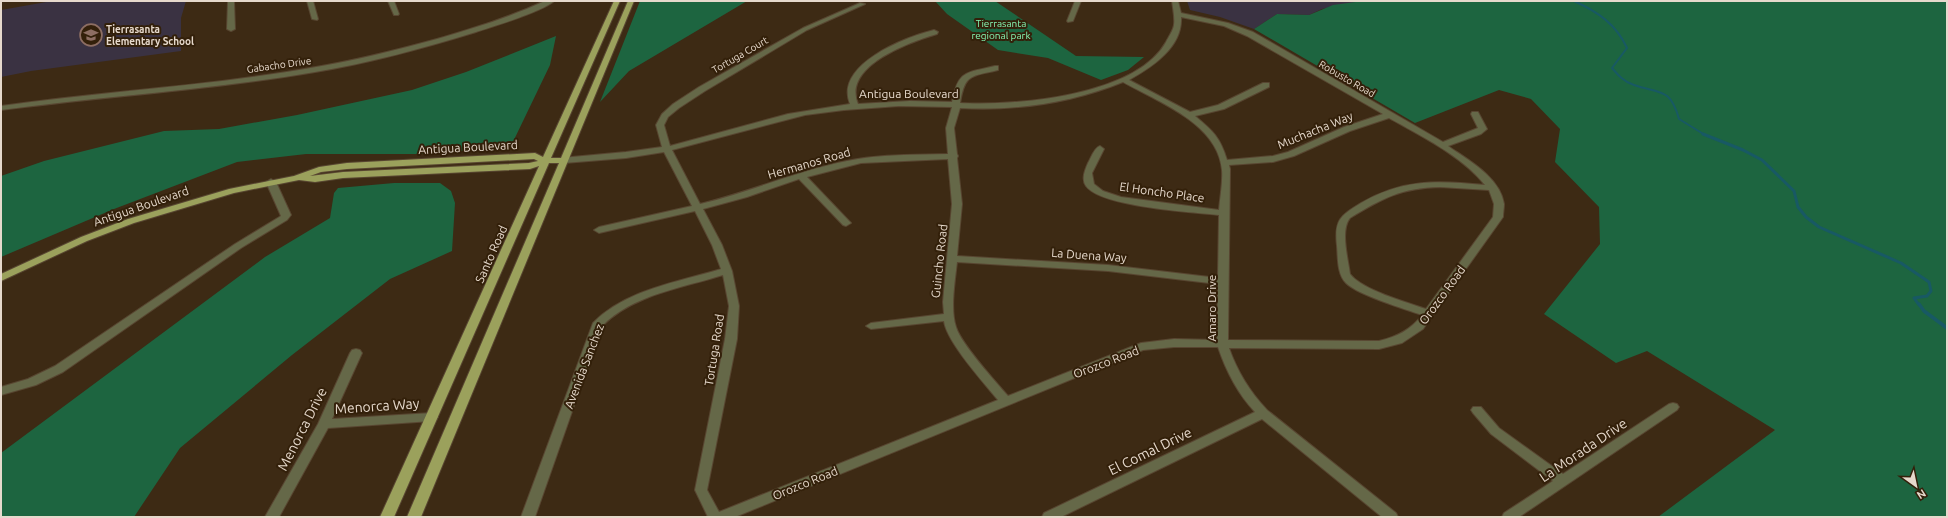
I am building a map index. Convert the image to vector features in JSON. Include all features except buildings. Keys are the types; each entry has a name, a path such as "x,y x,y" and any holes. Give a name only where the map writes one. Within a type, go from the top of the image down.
{"main road":[{"name":"Santo Road","path":"387,517 617,1"},
{"path":"414,517 631,1"},
{"name":"Antigua Boulevard","path":"1,278 84,239 132,221 194,201 271,182 296,178 315,179 343,175 530,166 546,161 564,160"}],"street":[{"path":"231,1 231,29"},
{"path":"310,1 315,19"},
{"path":"391,1 396,14"},
{"name":"Gabacho Drive","path":"1,108 69,98 275,76 323,68 388,54 460,34 528,12 551,1"},
{"path":"1070,22 1078,1"},
{"name":"Antigua Boulevard","path":"564,160 617,157 667,149 772,120 805,113 855,106 911,103 956,106 1001,106 1070,97 1124,80 1149,65 1160,56 1173,39 1177,30 1178,14 1175,1"},
{"name":"Tortuga Court","path":"667,149 660,125 665,116 676,106 805,29 862,4"},
{"name":"Robusto Road","path":"1178,14 1214,21 1239,29 1442,145 1482,176 1493,188"},
{"path":"855,106 850,92 854,80 866,66 898,45 934,32"},
{"name":"Guincho Road","path":"995,68 976,72 963,79 959,86 956,106 950,128 958,204 948,302 948,317 950,327 959,344 1006,401"},
{"name":"Amaro Drive","path":"1124,80 1189,115 1212,135 1219,148 1226,169 1222,343 1230,366 1252,401 1263,413 1391,517"},
{"path":"1189,115 1221,107 1266,85"},
{"path":"1442,145 1478,132 1482,129 1475,114"},
{"name":"Muchacha Way","path":"1224,163 1273,159 1291,154 1347,129 1390,116"},
{"name":"Tortuga Road","path":"667,149 717,246 727,271 734,306 731,339 701,490 715,517"},
{"name":"El Honcho Place","path":"1100,149 1088,173 1090,185 1100,193 1120,200 1224,213"},
{"name":"Hermanos Road","path":"599,230 744,195 821,169 864,160 954,156"},
{"path":"801,176 846,223"},
{"path":"1,391 32,382 59,369 238,246 284,218 286,215 271,182"},
{"path":"1428,314 1360,288 1350,281 1345,274 1340,231 1342,222 1347,216 1389,192 1412,186 1433,185 1493,188"},
{"name":"Orozco Road","path":"721,517 1141,347 1174,343 1359,346 1379,345 1398,340 1419,327 1498,217 1499,204 1493,188"},
{"name":"La Duena Way","path":"953,260 1108,268 1223,282"},
{"name":"Avenida Sanchez","path":"528,517 597,324 624,302 727,271"},
{"path":"871,326 948,317"},
{"name":"Menorca Drive","path":"272,517 324,424 356,353"},
{"name":"La Morada Drive","path":"1509,517 1673,408"},
{"path":"1477,410 1495,431 1563,481"},
{"name":"El Comal Drive","path":"1049,517 1263,413"},
{"name":"Menorca Way","path":"324,424 432,417"}],"shaded area":[{"name":"Tierrasanta Elementary School","path":"52,1 186,1 181,18 181,51 31,71 1,77 1,10"},
{"path":"1187,1 1363,1 1322,9 1309,15 1277,14 1254,29 1220,17 1190,10"}],"green space":[{"path":"640,1 747,1 629,71 600,102"},
{"name":"Tierrasanta regional park","path":"935,1 995,1 1076,56 1144,57 1128,70 1101,80 1048,58 998,50 947,14"},
{"path":"1363,1 1947,1 1947,517 1658,517 1775,430 1647,351 1616,363 1544,314 1600,244 1599,207 1555,162 1560,129 1531,99 1499,90 1415,123 1254,29 1277,14 1309,15 1333,5"},
{"path":"556,36 550,65 511,146 432,154 306,154 237,162 114,209 1,257 1,176 44,161 164,131 219,129 297,115 412,90 466,72"},
{"path":"394,183 440,183 451,191 455,203 452,251 390,279 292,355 180,448 134,517 1,517 1,453 265,257 330,218 334,193 338,188"}],"waterway":[{"path":"1574,1 1598,14 1612,25 1623,40 1627,48 1612,68 1619,76 1630,84 1663,93 1672,101 1679,119 1704,134"},
{"path":"1704,134 1743,150 1762,160 1794,191 1798,207 1806,217 1819,227 1901,263 1929,282 1931,291 1927,296 1914,298 1919,305"},
{"path":"1919,304 1924,311 1947,328"}],"place":[{"name":"Tierrasanta Elementary School","path":"91,35"}]}
